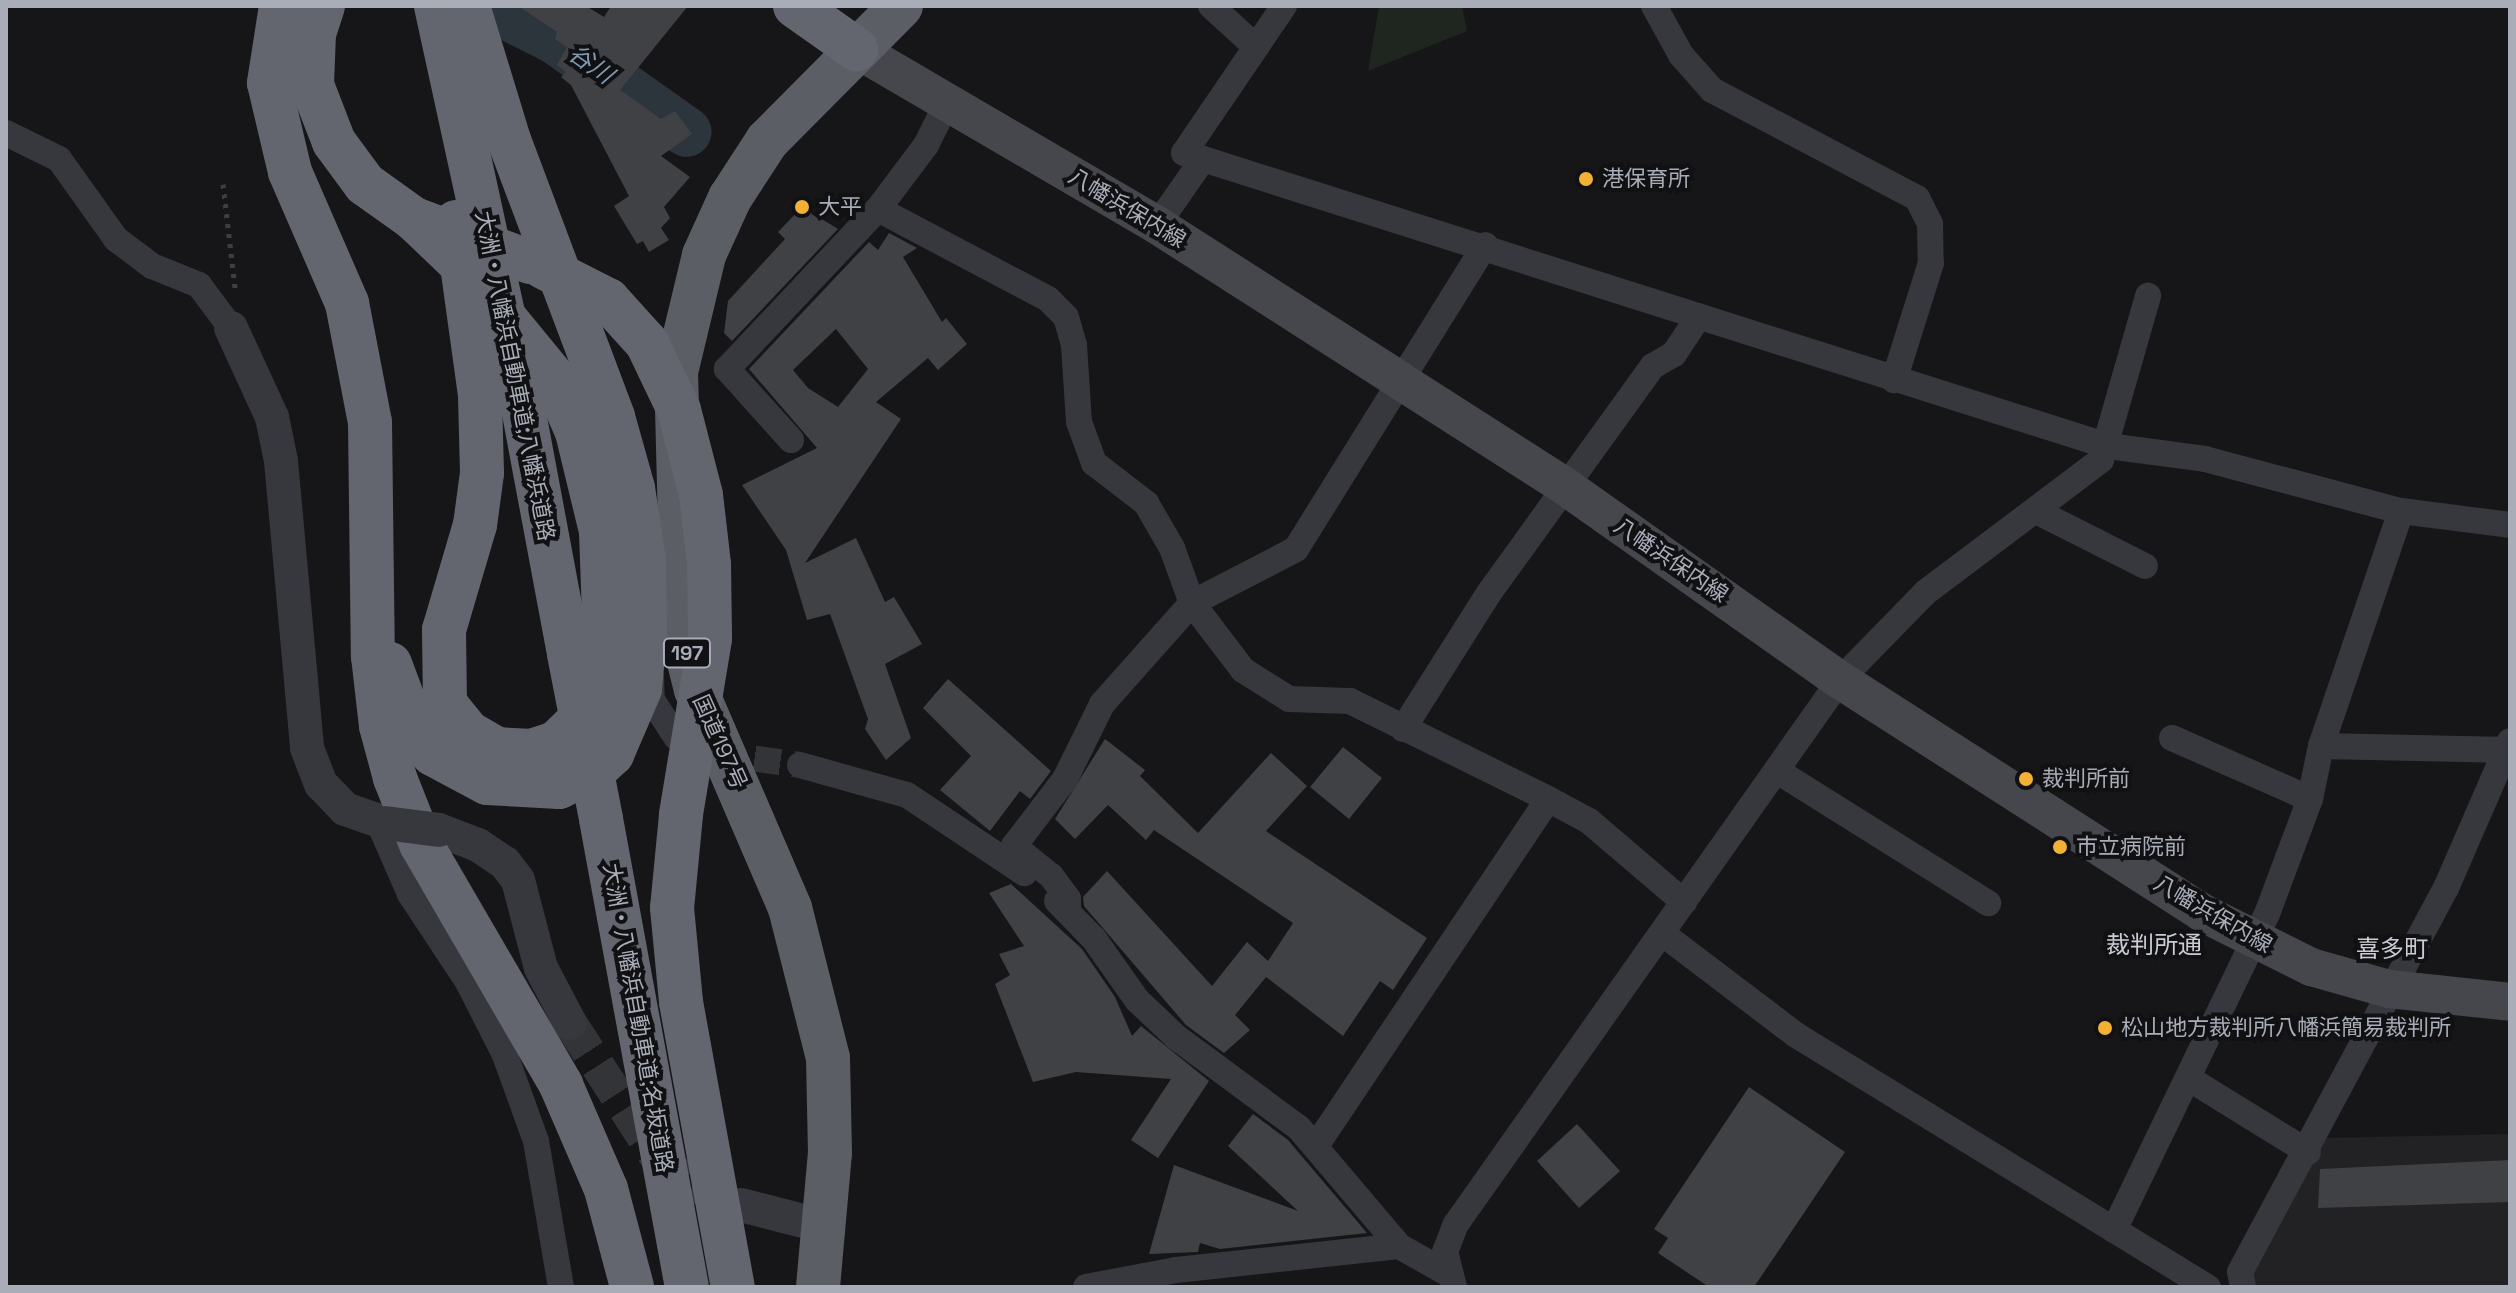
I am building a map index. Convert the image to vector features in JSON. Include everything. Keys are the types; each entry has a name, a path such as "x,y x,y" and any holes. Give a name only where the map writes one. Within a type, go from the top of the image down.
{"highway":[{"path":"281,6 269,83 290,172 347,303 370,422 373,620 381,726 395,778 427,856 561,1085 606,1189 632,1287"},
{"path":"323,6 314,33 312,85 334,142 365,184 414,219 459,262 553,377 577,432 601,531 606,671 594,706 556,743 532,751 497,749 468,732 445,704 444,630 475,525 482,473 501,396 419,6"},
{"name":"大洲・八幡浜自動車道;八幡浜道路","path":"436,6 501,396 569,654 600,751"},
{"path":"373,620 409,715 433,754 454,769 521,789 559,787 597,768 600,751 640,689 645,633 644,560 633,488 613,417 509,140 468,6"},
{"path":"795,6 856,49"},
{"name":"197","path":"856,49 901,6"},
{"name":"国道197号","path":"818,1287 830,1153 828,1058 809,974 770,856 696,690 683,638 676,372 691,297 730,198 767,141 856,49"},
{"path":"414,219 530,262 608,300 647,343 679,410 701,495 709,564 710,639 681,815 672,908 681,1002 733,1287"},
{"name":"大洲・八幡浜自動車道;名坂道路","path":"600,751 601,819 687,1287"}],"main road":[{"name":"八幡浜保内線","path":"856,49 1157,225 1566,487 1840,680 2201,912 2311,967 2389,989 2510,1002"}],"street":[{"path":"1211,6 1256,47"},
{"path":"1284,6 1184,153 1485,245 1894,380 2108,446 2205,459 2401,511 2510,525"},
{"path":"1654,6 1681,55 1712,90 1917,198 1930,224 1931,263 1894,380"},
{"path":"791,440 727,369 878,209 926,145 947,103"},
{"path":"6,133 59,159 116,239 152,266 199,285 231,328 272,417 281,461 307,748 321,784 345,809 382,823 439,830 478,845 505,863 518,880 541,968 570,1023"},
{"path":"1157,225 1203,159"},
{"path":"878,209 1048,299 1066,317 1074,345 1079,422 1094,463 1146,503 1172,548 1192,603 1243,670 1289,699 1350,701 1548,799 1589,821 1684,902"},
{"path":"1068,911 1068,899 1051,876 1014,846 1065,779 1102,704 1192,603 1296,549 1485,245"},
{"path":"1450,1280 1445,1252 1456,1224 1779,772 1840,680 1926,592 2101,460 2108,446 2128,353 2148,296"},
{"path":"1403,729 1489,593 1653,366 1674,354 1699,316"},
{"path":"2036,511 2145,566"},
{"path":"2114,1230 2254,940 2310,799 2321,746 2401,511"},
{"path":"676,737 652,700 651,665 660,646 683,638"},
{"path":"2172,738 2310,799"},
{"path":"2243,1287 2240,1272 2308,1152 2389,989 2446,888 2509,747 2321,746"},
{"path":"800,765 907,795 1010,862 1068,911 1137,1000 1176,1037 1316,1146 1399,1246 1450,1280"},
{"path":"1779,772 1988,903"},
{"path":"1316,1146 1548,799"},
{"path":"382,823 410,894 468,982 505,1055 536,1141 561,1287"},
{"path":"1663,934 1796,1035 2208,1287"},
{"path":"2188,1078 2308,1152"},
{"path":"741,1205 822,1226"},
{"path":"1086,1287 1152,1273 1399,1246"}],"path":[{"path":"223,184 237,303 231,328"}],"shaded area":[{"path":"1379,6 1462,6 1467,31 1368,71"},
{"path":"2510,1134 2510,1287 2255,1287 2252,1273 2324,1138"}],"building":[{"path":"518,6 586,6 604,17 611,6 688,6 620,90 661,119 675,111 692,134 661,156 690,177 664,207 670,218 661,228 669,240 649,252 643,241 637,244 614,206 629,196 571,85 561,77 566,72 557,65 567,47 555,39 557,32"},
{"path":"802,207 838,229 732,341 724,333 728,301 785,239 778,232"},
{"path":"889,233 917,248 903,257 942,322 946,318 967,344 938,370 928,358 876,402 901,419 805,563 856,538 885,602 894,597 922,644 885,664 911,738 886,760 865,729 868,719 830,614 807,620 786,550 742,485 817,448 749,369 869,242 878,250","holes":["836,329 868,369 838,407 808,388 793,370"]},
{"path":"948,679 1051,771 1030,799 1020,791 990,831 940,790 971,756 923,708"},
{"path":"1105,739 1145,770 1140,776 1198,833 1271,753 1307,786 1266,831 1427,938 1393,990 1380,981 1343,1036 1266,977 1235,1015 1250,1030 1224,1053 1186,1025 1084,906 1083,897 1107,871 1212,986 1247,942 1268,961 1293,923 1154,830 1146,840 1108,805 1075,839 1055,819"},
{"path":"1343,747 1382,778 1349,819 1310,787"},
{"path":"1011,884 1082,949 1115,997 1132,1036 1141,1026 1209,1081 1158,1158 1131,1140 1171,1079 1076,1072 1033,1082 995,984 1010,975 999,954 1024,946 989,893"},
{"path":"1749,1087 1845,1152 1754,1287 1709,1287 1658,1253 1668,1238 1654,1229"},
{"path":"1253,1114 1288,1140 1367,1233 1220,1249 1200,1243 1198,1252 1149,1254 1174,1165 1298,1211 1228,1146"},
{"path":"1577,1124 1620,1171 1579,1208 1537,1161"},
{"path":"2510,1160 2510,1202 2318,1208 2320,1169"}],"waterway":[{"name":"谷川","path":"489,6 555,39 687,132"}],"tunnel":[{"path":"716,753 800,765"},
{"path":"570,1023 658,1159 693,1185 736,1203"}],"place":[{"name":"港保育所","path":"1586,179"},
{"name":"大平","path":"802,207"},
{"name":"裁判所前","path":"2026,779"},
{"name":"市立病院前","path":"2060,847"},
{"name":"松山地方裁判所八幡浜簡易裁判所","path":"2105,1028"}],"district":[{"name":"裁判所通","path":"2154,945"},
{"name":"喜多町","path":"2392,949"}]}
